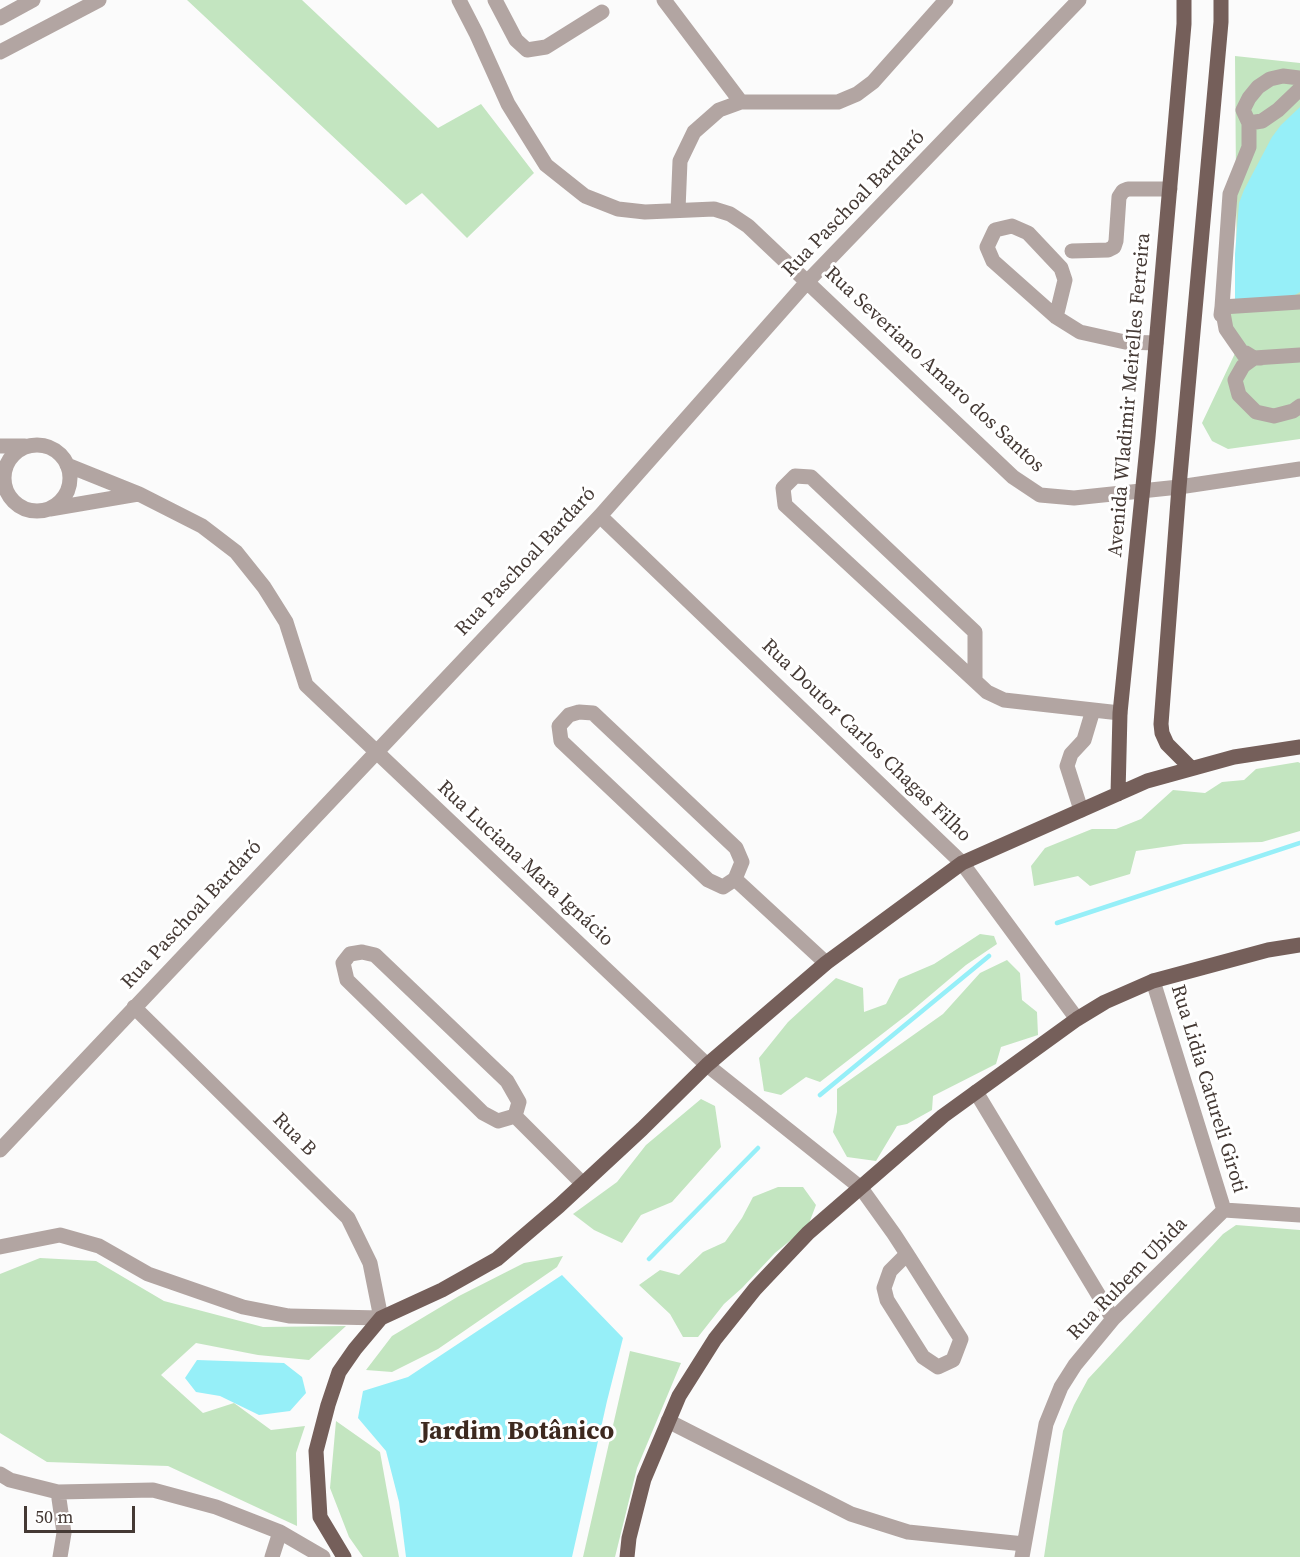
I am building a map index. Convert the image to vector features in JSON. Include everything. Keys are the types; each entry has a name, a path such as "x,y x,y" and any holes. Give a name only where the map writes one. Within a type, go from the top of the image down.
{"main road":[{"name":"Avenida Wladimir Meirelles Ferreira","path":"1118,794 1120,712 1143,490 1184,24 1184,0"},
{"path":"1191,768 1167,744 1162,734 1161,724 1179,487 1221,22 1221,0"},
{"path":"344,1557 320,1517 316,1451 339,1372 355,1348 381,1318 442,1290 497,1259 583,1184 707,1065 826,963 962,863 1147,782 1234,757 1300,747"},
{"path":"627,1557 628,1538 644,1479 679,1396 715,1339 755,1289 808,1233 943,1116 1077,1019 1105,1002 1153,981 1268,950 1300,945"}],"street":[{"path":"0,18 33,0"},
{"path":"0,52 99,0"},
{"name":"Rua Severiano Amaro dos Santos","path":"459,0 477,33 508,104 546,165 585,196 618,209 645,212 714,209 730,214 748,226 1013,477 1040,495 1074,498 1179,487 1300,469"},
{"path":"495,0 516,40 527,50 546,47 602,12"},
{"path":"664,0 741,102"},
{"name":"Rua Paschoal Bardaró","path":"0,1150 600,516 807,282 1079,0"},
{"path":"678,210 680,161 694,132 719,110 741,102 838,102 856,94 873,82 942,2"},
{"path":"1300,78 1283,76 1270,79 1258,87 1249,98 1244,110 1249,123 1249,147 1230,194 1222,307 1226,329 1244,355 1300,362"},
{"path":"1249,123 1262,121 1278,110 1300,89"},
{"path":"1072,251 1108,250 1114,247 1119,197 1123,191 1170,189"},
{"path":"1056,317 1065,280 1061,268 1028,233 1012,226 995,230 987,247 993,261 1056,317 1080,332 1125,342 1156,343"},
{"path":"1222,307 1300,302"},
{"path":"1300,355 1254,358 1243,366 1235,380 1239,395 1256,412 1274,416 1293,411 1300,406"},
{"path":"0,446 43,445 62,456 70,475 69,487 57,505 47,510"},
{"path":"28,446 14,452 8,460 2,487 17,505 26,509 47,510 139,494"},
{"name":"Rua Luciana Mara Ignácio","path":"67,465 139,494 202,526 236,552 264,587 286,622 306,685 707,1065 861,1188 907,1254 961,1340 953,1360 938,1367 922,1357 887,1300 884,1288 890,1271 907,1254"},
{"path":"975,681 975,632 811,477 795,476 783,488 785,505 975,681 987,692 1004,700 1120,712"},
{"name":"Rua Doutor Carlos Chagas Filho","path":"600,516 962,863 1077,1019"},
{"path":"1081,810 1066,766 1071,754 1084,740 1093,710"},
{"path":"593,713 736,848 742,862 735,879 723,887 708,880 561,741 559,726 569,714 593,713"},
{"path":"735,879 826,963"},
{"path":"362,952 375,955 507,1081 519,1102 514,1116 498,1121 483,1113 356,989 347,980 343,963 350,954 362,952"},
{"name":"Rua Lidia Catureli Giroti","path":"1153,981 1224,1210"},
{"name":"Rua B","path":"134,1007 348,1218 370,1263 381,1318"},
{"path":"976,1092 1113,1319"},
{"path":"514,1116 583,1184"},
{"path":"1224,1210 1300,1215"},
{"name":"Rua Rubem Ubida","path":"1023,1551 1046,1424 1061,1387 1113,1319 1224,1210"},
{"path":"2,1243 60,1235 99,1246 148,1274 243,1307 289,1316 381,1318"},
{"path":"668,1421 851,1514 908,1532 1023,1551"},
{"path":"0,1474 10,1480 58,1491 153,1490 216,1507 280,1532 323,1557"},
{"path":"58,1491 63,1533 60,1557"},
{"path":"272,1557 280,1532"}],"green space":[{"path":"187,0 302,0 438,128 481,104 534,173 467,238 422,193 406,205"},
{"path":"1235,56 1300,63 1300,439 1228,449 1212,441 1202,423 1238,347 1222,307 1237,305"},
{"path":"1300,763 1300,831 1262,842 1184,844 1136,851 1130,874 1090,886 1078,876 1034,886 1031,866 1045,848 1092,829 1116,829 1141,819 1173,790 1205,793 1222,782 1244,780 1256,769"},
{"path":"980,934 994,936 997,944 966,965 908,1014 820,1082 806,1077 781,1095 764,1091 759,1058 788,1022 836,978 863,988 864,1012 886,1004 899,979 934,964"},
{"path":"1007,960 1020,973 1022,1000 1037,1012 1038,1035 1001,1047 996,1064 933,1096 932,1110 907,1124 897,1126 876,1161 847,1157 833,1132 837,1112 837,1089 943,1014 980,973"},
{"path":"701,1099 715,1106 721,1147 672,1202 641,1215 622,1243 594,1230 573,1214 617,1182 646,1145"},
{"path":"778,1187 803,1187 816,1205 808,1226 775,1253 724,1304 698,1337 683,1337 670,1314 639,1285 660,1270 679,1275 703,1252 725,1242 753,1197"},
{"path":"1236,1225 1300,1230 1300,1557 1044,1557 1063,1431 1088,1379 1223,1234"},
{"path":"563,1256 557,1267 438,1349 392,1372 366,1370 392,1336 459,1296 524,1263"},
{"path":"40,1258 96,1261 164,1301 263,1327 346,1326 309,1360 258,1355 196,1343 161,1375 203,1413 234,1403 271,1430 305,1426 296,1453 297,1526 168,1466 47,1462 0,1433 0,1274"},
{"path":"630,1351 681,1363 637,1468 615,1557 583,1557"},
{"path":"336,1421 380,1452 399,1557 363,1557 349,1537 330,1488"}],"water":[{"path":"1300,107 1300,292 1288,299 1235,304 1235,254 1239,203 1272,137"},
{"path":"562,1275 623,1338 572,1557 406,1557 399,1502 386,1451 358,1418 363,1391 408,1377"},
{"path":"197,1360 284,1363 302,1377 306,1393 290,1411 259,1415 220,1396 196,1392 185,1378"}],"waterway":[{"path":"1057,923 1300,843"},
{"path":"820,1095 989,956"},
{"path":"649,1259 758,1148"}],"district":[{"name":"Jardim Botânico","path":"517,1432"}]}
